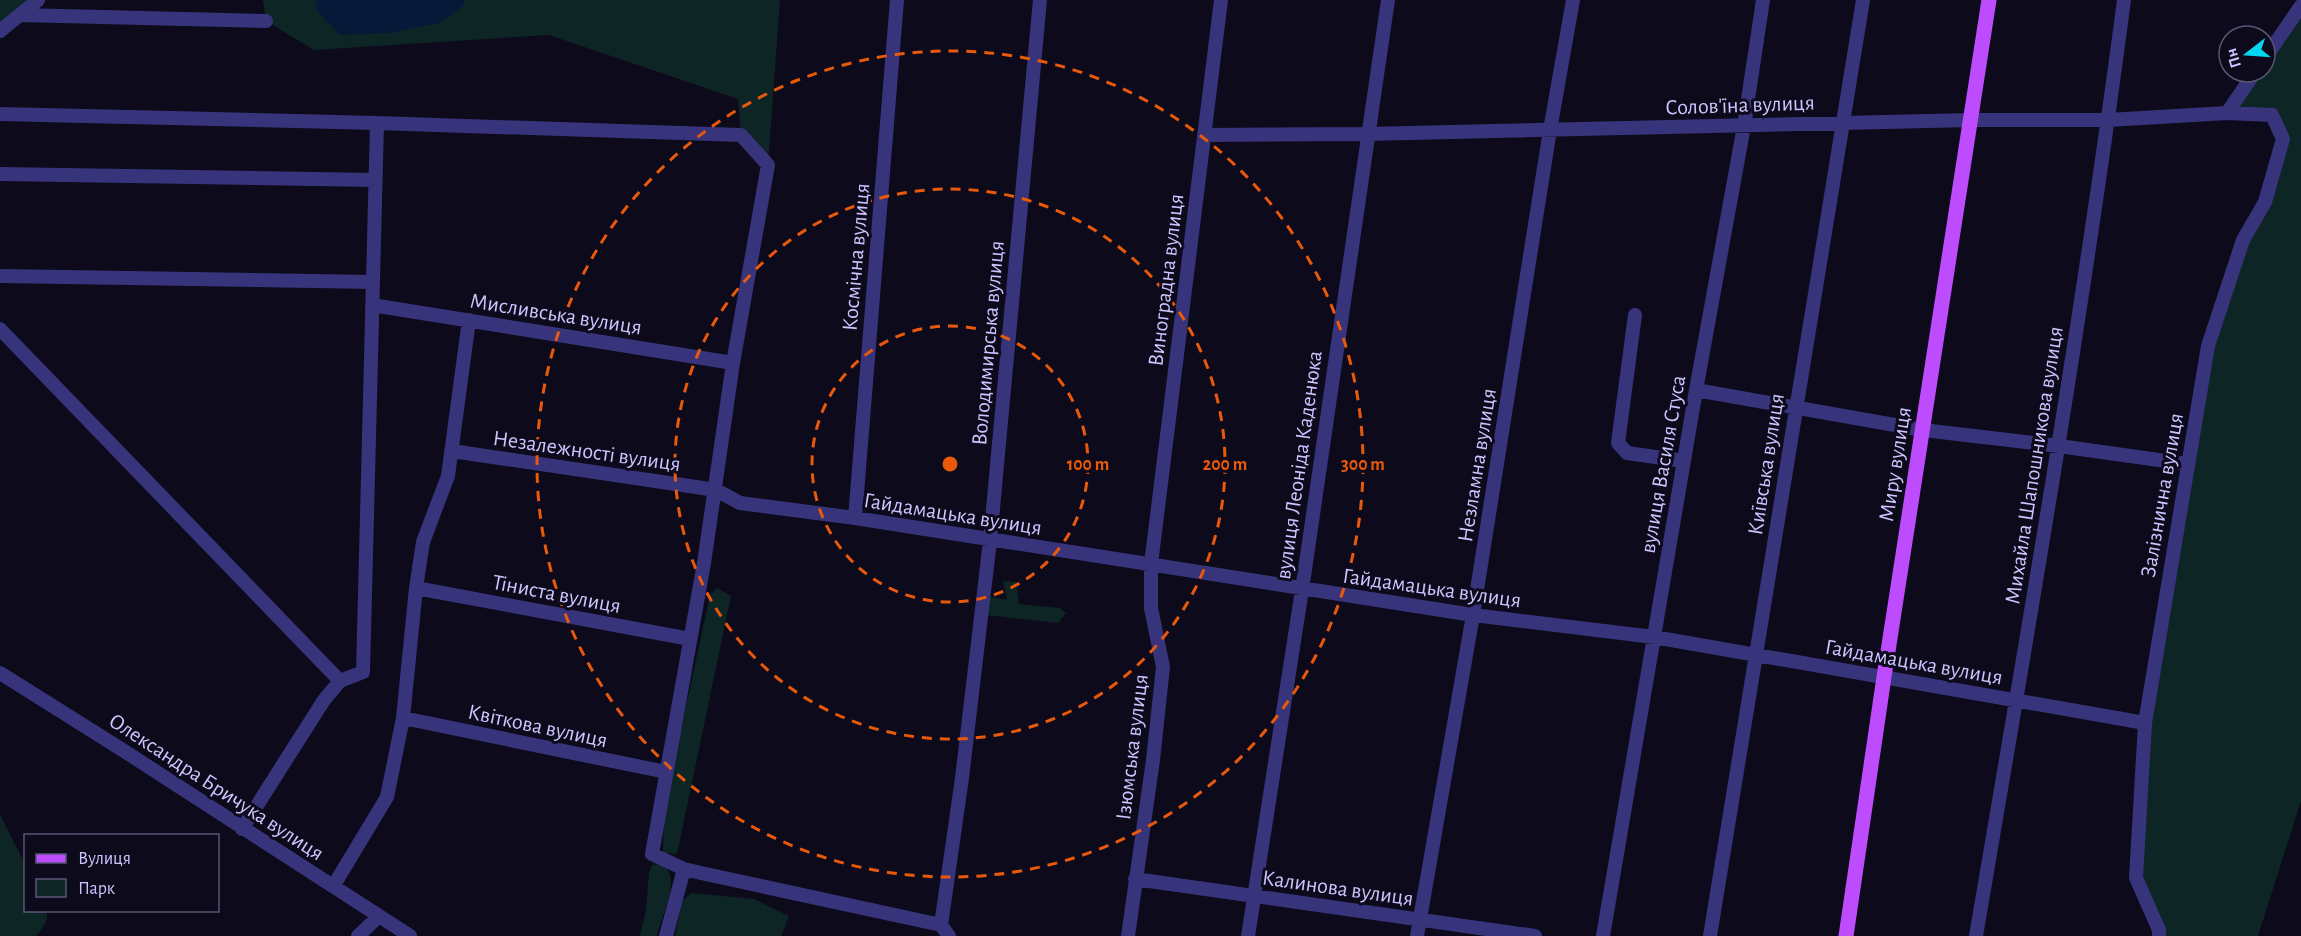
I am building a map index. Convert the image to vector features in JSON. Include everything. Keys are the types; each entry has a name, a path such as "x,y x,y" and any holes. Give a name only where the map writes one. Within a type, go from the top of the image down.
{"main road":[{"name":"Миру вулиця","path":"1846,936 1989,0"}],"street":[{"path":"0,31 38,0"},
{"name":"Космічна вулиця","path":"855,518 897,0"},
{"name":"Володимирська вулиця","path":"945,931 990,541 1040,0"},
{"name":"Виноградна вулиця","path":"1151,564 1221,0"},
{"name":"вулиця Леоніда Каденюка","path":"1248,936 1302,590 1388,0"},
{"name":"Незламна вулиця","path":"1417,936 1473,615 1550,130 1573,0"},
{"name":"вулиця Василя Стуса","path":"1603,936 1696,390 1744,126 1763,0"},
{"name":"Київська вулиця","path":"1710,936 1863,0"},
{"name":"Михайла Шапошникова вулиця","path":"1976,936 2059,446 2124,0"},
{"path":"2277,41 2301,6"},
{"path":"20,15 266,21"},
{"path":"2227,113 2247,84"},
{"name":"Солов'їна вулиця","path":"1204,135 1367,134 1971,120 2108,120 2227,113"},
{"name":"Залізнична вулиця","path":"2159,936 2159,930 2136,878 2145,723 2208,346 2243,240 2265,202 2283,139 2272,115 2227,113"},
{"path":"0,114 741,135 768,165 733,363 716,490 652,854 684,869 945,931"},
{"path":"242,829 324,700 340,681 363,672 377,123"},
{"path":"0,174 375,180"},
{"path":"0,276 373,282"},
{"name":"Мисливська вулиця","path":"372,305 733,363"},
{"path":"1635,315 1618,442 1627,453 1684,461"},
{"path":"333,885 387,797 403,718 416,588 423,543 448,476 469,320"},
{"path":"0,329 340,681"},
{"path":"1696,390 1923,430 2059,446 2187,465"},
{"name":"Незалежності вулиця","path":"452,451 716,490"},
{"name":"Гайдамацька вулиця","path":"716,490 740,503 855,518 1302,590 1473,615 1654,637 2145,723"},
{"name":"Ізюмська вулиця","path":"1128,936 1153,760 1163,667 1151,609 1151,564"},
{"name":"Тіниста вулиця","path":"416,588 690,639"},
{"name":"Олександра Бричука вулиця","path":"0,673 122,749 410,936"},
{"name":"Квіткова вулиця","path":"403,718 666,772"},
{"path":"666,936 684,869"},
{"name":"Калинова вулиця","path":"1136,879 1535,936"},
{"path":"358,936 379,916"}],"green space":[{"path":"0,0 38,0 0,31"},
{"path":"263,0 780,0 768,165 741,135 738,99 549,35 314,50 266,21"},
{"path":"2301,15 2301,801 2258,936 2159,936 2136,878 2145,723 2208,346 2283,139 2271,115 2227,113 2247,84 2277,84 2277,44"},
{"path":"1003,581 1016,582 1019,604 1060,608 1066,613 1058,623 986,615 988,596 1007,600"},
{"path":"717,588 731,596 677,854 663,853 664,808 710,595"},
{"path":"0,815 24,862 24,912 46,912 47,914 43,927 36,936 0,936"},
{"path":"659,864 667,869 670,876 669,896 657,936 640,936 646,910 649,872 652,865"},
{"path":"691,893 754,899 789,916 781,936 675,936 682,901"}],"water":[{"path":"315,0 464,0 464,5 440,23 390,33 340,35 317,11"}]}
